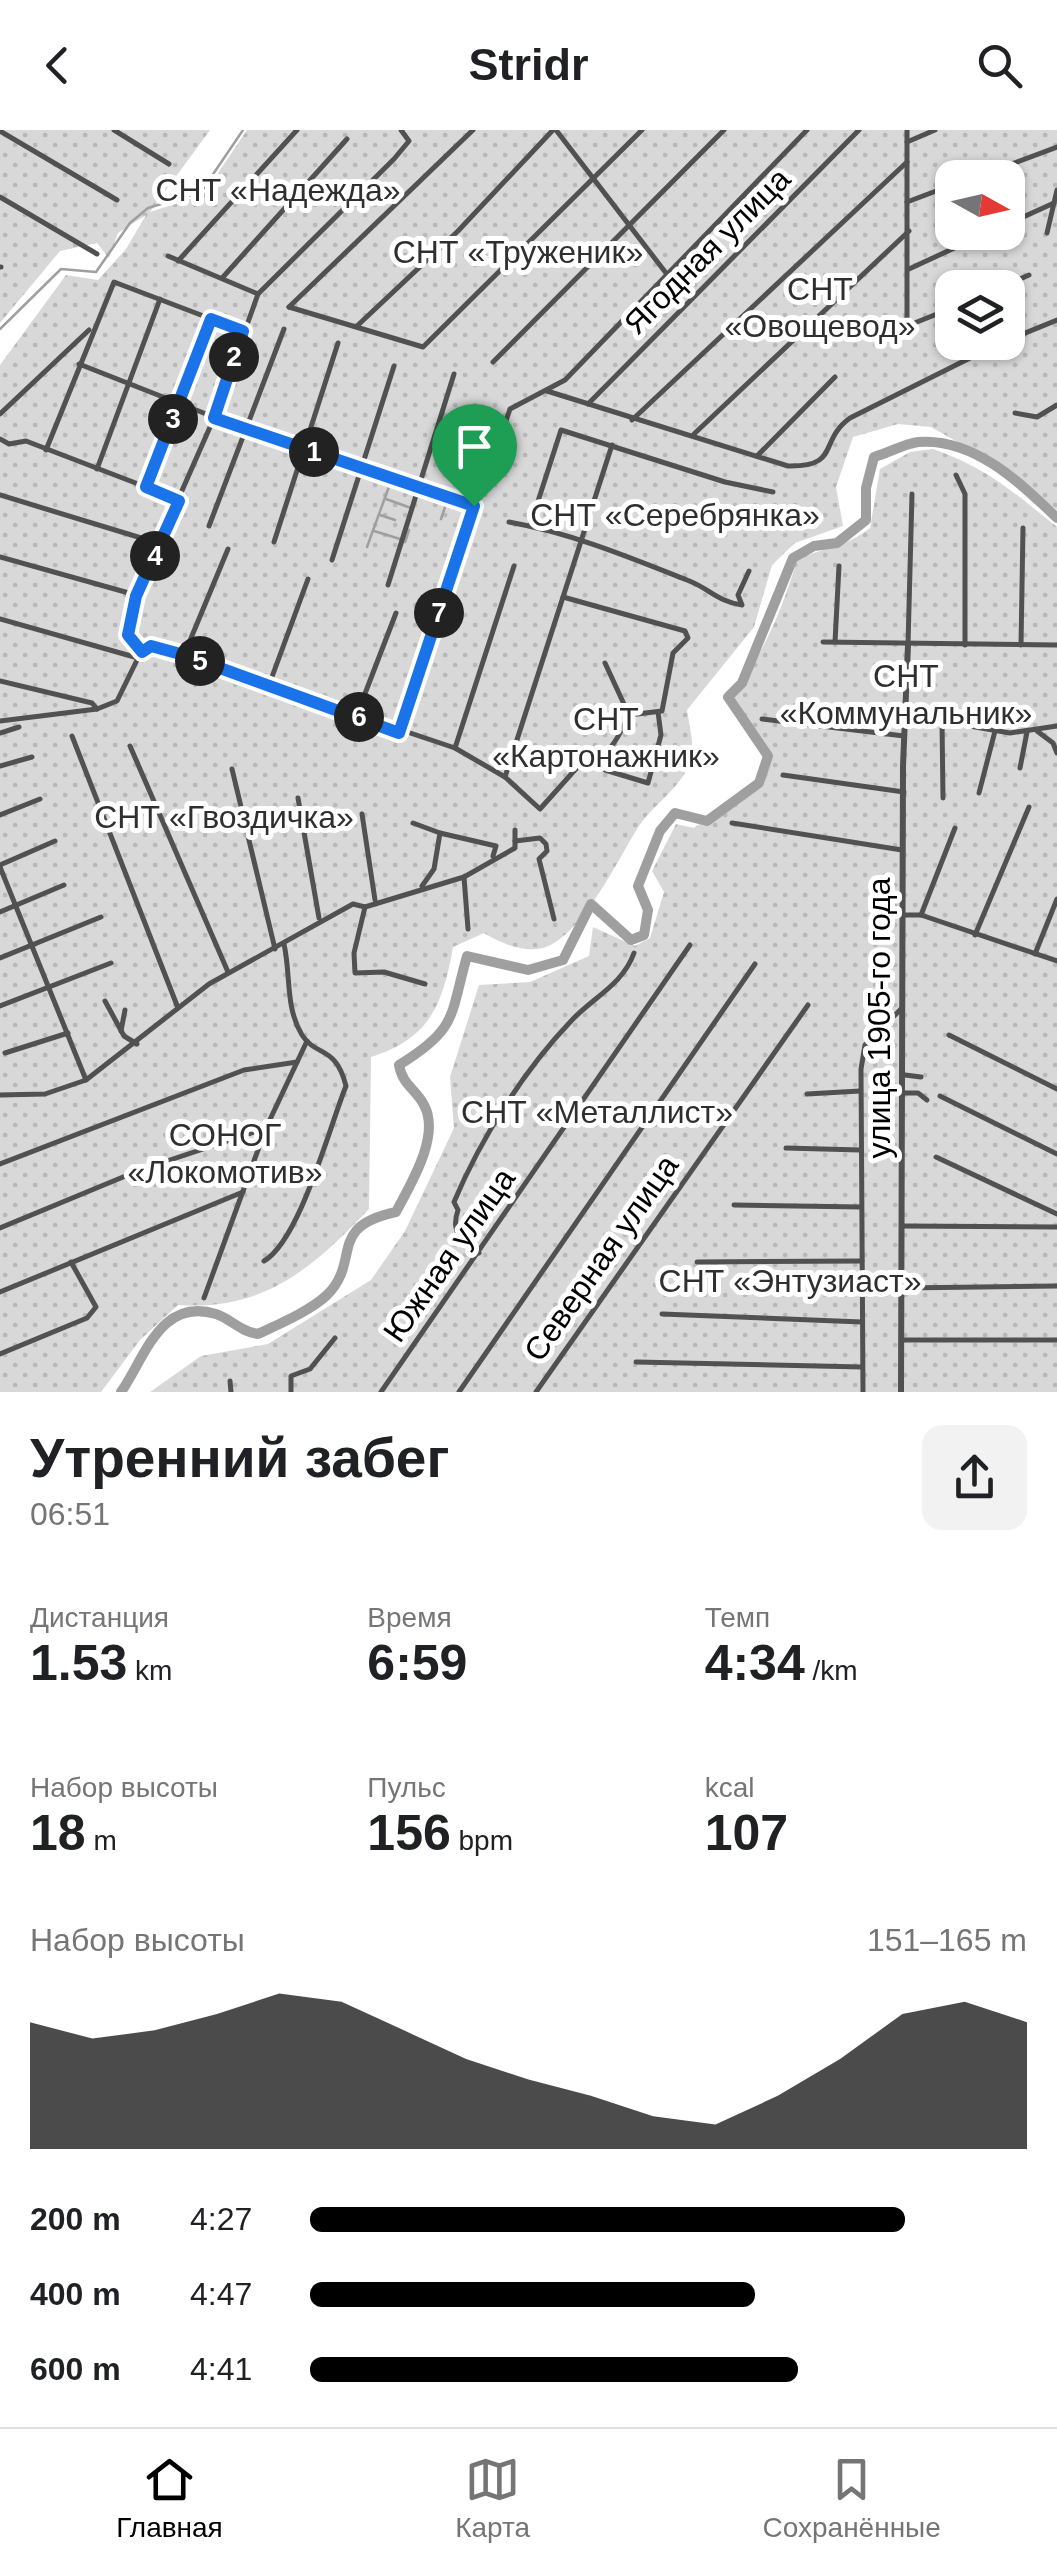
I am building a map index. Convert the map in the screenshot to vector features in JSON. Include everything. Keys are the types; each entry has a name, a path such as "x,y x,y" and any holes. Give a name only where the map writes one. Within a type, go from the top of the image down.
{"street":[{"path":"114,130 169,164"},
{"path":"178,261 297,130"},
{"path":"140,655 128,635 136,596 214,418 258,294 409,141 401,130"},
{"path":"473,130 289,307 422,347 642,130"},
{"path":"356,326 458,231 555,130 666,273"},
{"path":"493,362 724,130"},
{"path":"399,733 510,409 565,380 807,130"},
{"name":"Ягодная улица","path":"588,404 859,130"},
{"path":"908,130 907,326 935,315"},
{"path":"907,142 934,130"},
{"path":"0,131 118,200"},
{"path":"222,277 347,139"},
{"path":"1022,160 1057,147"},
{"path":"632,420 907,162"},
{"path":"1047,232 1057,190"},
{"path":"907,202 935,191"},
{"path":"0,197 98,254"},
{"path":"1025,216 1054,203"},
{"path":"694,434 909,231"},
{"path":"909,269 950,250"},
{"path":"168,256 258,294"},
{"path":"1025,277 1029,275"},
{"path":"46,450 114,282 243,331"},
{"path":"98,469 160,299"},
{"path":"146,487 211,319"},
{"path":"1025,332 1056,319"},
{"path":"0,414 93,326"},
{"path":"209,526 284,329"},
{"path":"274,542 338,343"},
{"path":"544,390 788,466 813,466 828,454 836,428 850,418 967,360"},
{"path":"79,364 247,430 474,506"},
{"path":"332,560 394,366"},
{"path":"388,584 454,374"},
{"path":"756,456 835,377"},
{"path":"1014,413 1037,417 1057,405"},
{"path":"530,526 561,430 725,482 773,492"},
{"path":"0,438 9,444 26,440 179,501"},
{"path":"504,776 612,445"},
{"path":"956,475 965,494 965,645"},
{"path":"908,645 912,494"},
{"path":"0,495 161,544"},
{"path":"510,522 581,541 698,584 720,601 742,605 738,595 749,572"},
{"path":"1021,645 1023,528"},
{"path":"184,655 228,550"},
{"path":"0,557 136,596"},
{"path":"455,748 514,566"},
{"path":"835,642 839,566"},
{"path":"269,685 308,579"},
{"path":"0,721 98,709 117,701 140,655 151,646 399,733 455,748 504,776 540,809 582,762 595,762 605,770 648,784 660,734 658,712 666,701 673,653 688,638 684,631 563,597"},
{"path":"356,716 396,612"},
{"path":"0,620 140,655"},
{"path":"824,642 1057,645"},
{"name":"улица 1905-го года","path":"901,1392 904,736 908,645"},
{"path":"605,663 629,714"},
{"path":"0,682 92,703 98,709"},
{"path":"629,714 658,712"},
{"path":"595,762 617,738 629,714"},
{"path":"906,715 994,731 1026,732 1057,726"},
{"path":"762,720 904,736"},
{"path":"942,720 943,798"},
{"path":"0,733 19,727"},
{"path":"979,793 994,731"},
{"path":"1037,731 1053,743 1057,753"},
{"path":"1020,768 1026,732"},
{"path":"72,736 178,1008"},
{"path":"130,746 228,972"},
{"path":"0,766 32,757"},
{"path":"232,769 274,949"},
{"path":"783,775 904,792"},
{"path":"298,798 319,919"},
{"path":"0,815 40,799"},
{"path":"975,935 1029,808"},
{"path":"362,814 375,901"},
{"path":"414,822 440,833 496,846 493,856"},
{"path":"732,823 839,844 905,851"},
{"path":"921,915 955,828"},
{"path":"0,1095 45,1094 86,1080 228,972 284,944 319,919 353,904 364,907 422,886 464,877 493,856 515,848 514,830"},
{"path":"422,886 434,869 440,833"},
{"path":"515,841 540,838 546,844 547,851 539,859 554,919"},
{"path":"55,842 0,866 86,1080"},
{"path":"464,877 468,929"},
{"path":"0,912 64,885"},
{"path":"1034,954 1057,900"},
{"path":"364,907 354,953 355,973 384,972 424,984"},
{"path":"905,915 921,915 1057,961"},
{"path":"0,958 102,917"},
{"path":"264,1262 277,1254 290,1229 346,1086 332,1054 307,1041 289,1003 284,944"},
{"name":"Южная улица","path":"382,1392 690,945"},
{"path":"479,1253 460,1238 454,1221 458,1210 454,1202 471,1162 505,1107 570,1021 610,989 629,967 634,953"},
{"path":"0,1006 111,962"},
{"path":"459,1392 754,964"},
{"path":"105,1001 121,1032 136,1044"},
{"name":"Северная улица","path":"536,1392 808,1004"},
{"path":"863,1392 860,1091 865,1045 903,1006"},
{"path":"121,1032 125,1010"},
{"path":"5,1053 68,1033"},
{"path":"949,1035 1057,1090"},
{"path":"204,1298 266,1128 307,1041"},
{"path":"0,1164 244,1070 296,1062"},
{"path":"905,1075 921,1077"},
{"path":"807,1094 860,1091"},
{"path":"904,1093 928,1100"},
{"path":"940,1096 1057,1154"},
{"path":"0,1228 140,1170 266,1128"},
{"path":"786,1148 860,1150"},
{"path":"936,1157 1057,1214"},
{"path":"0,1292 244,1192"},
{"path":"734,1205 861,1207"},
{"path":"903,1226 1057,1227"},
{"path":"698,1262 862,1261"},
{"path":"0,1354 87,1318 96,1301 82,1287 72,1262"},
{"path":"902,1288 1057,1286"},
{"path":"662,1314 862,1322"},
{"path":"292,1392 291,1376 310,1369 335,1338"},
{"path":"902,1340 1057,1340"},
{"path":"636,1362 862,1367"},
{"path":"230,1381 230,1392"}],"green space":[{"path":"0,130 210,130 150,212 203,195 247,130 1057,130 1057,510 1000,466 931,427 898,424 853,437 836,487 843,526 795,543 772,565 754,627 687,710 692,751 685,773 643,820 584,914 557,941 543,948 512,946 484,933 453,947 444,986 430,1017 407,1040 371,1057 369,1209 328,1250 285,1281 236,1301 178,1305 140,1340 101,1392 0,1392 0,365 66,275 98,280 126,249 146,215 118,233 109,258 97,243 60,251 0,323"},
{"path":"933,449 985,473 1057,527 1057,1392 150,1392 201,1356 268,1344 371,1280 405,1231 454,1128 450,1077 479,985 530,982 589,956 593,927 635,946 650,938 664,892 652,871 676,824 694,828 759,782 768,756 728,697 770,633 797,560 870,528 880,469 910,452"}],"waterway":[{"path":"0,329 61,269 96,272 130,223 148,208 201,192 243,130"},
{"path":"121,1392 156,1334 168,1322 197,1311 216,1314 258,1334 294,1317 327,1295 337,1282 348,1246 361,1226 396,1212 422,1160 429,1131 424,1105 403,1078 399,1065 432,1041 449,1020 467,956 528,970 563,960 591,904 631,940 644,935 648,910 638,886 660,831 675,813 707,821 759,783 768,756 728,697 742,683 793,558 814,546 837,543 866,520 866,488 874,457 918,442 958,447 1012,477 1057,518"},
{"path":"367,547 391,481"},
{"path":"386,499 411,508"},
{"path":"441,519 447,501"},
{"path":"380,515 395,520"},
{"path":"405,542 409,530"},
{"path":"374,531 400,539"}],"route":[{"path":"211,319 243,331 214,418 474,506 399,733 184,655 151,646 142,652 128,635 136,596 179,501 146,487 211,319"}],"park label":[{"name":"СНТ «Надежда»","path":"278,190"},
{"name":"СНТ «Труженик»","path":"518,252"},
{"name":"СНТ «Овощевод»","path":"820,308"},
{"name":"СНТ «Серебрянка»","path":"675,515"},
{"name":"СНТ «Коммунальник»","path":"906,694"},
{"name":"СНТ «Картонажник»","path":"606,738"},
{"name":"СНТ «Гвоздичка»","path":"224,817"},
{"name":"СНТ «Металлист»","path":"597,1112"},
{"name":"СОНОГ «Локомотив»","path":"225,1154"},
{"name":"СНТ «Энтузиаст»","path":"790,1281"}]}
